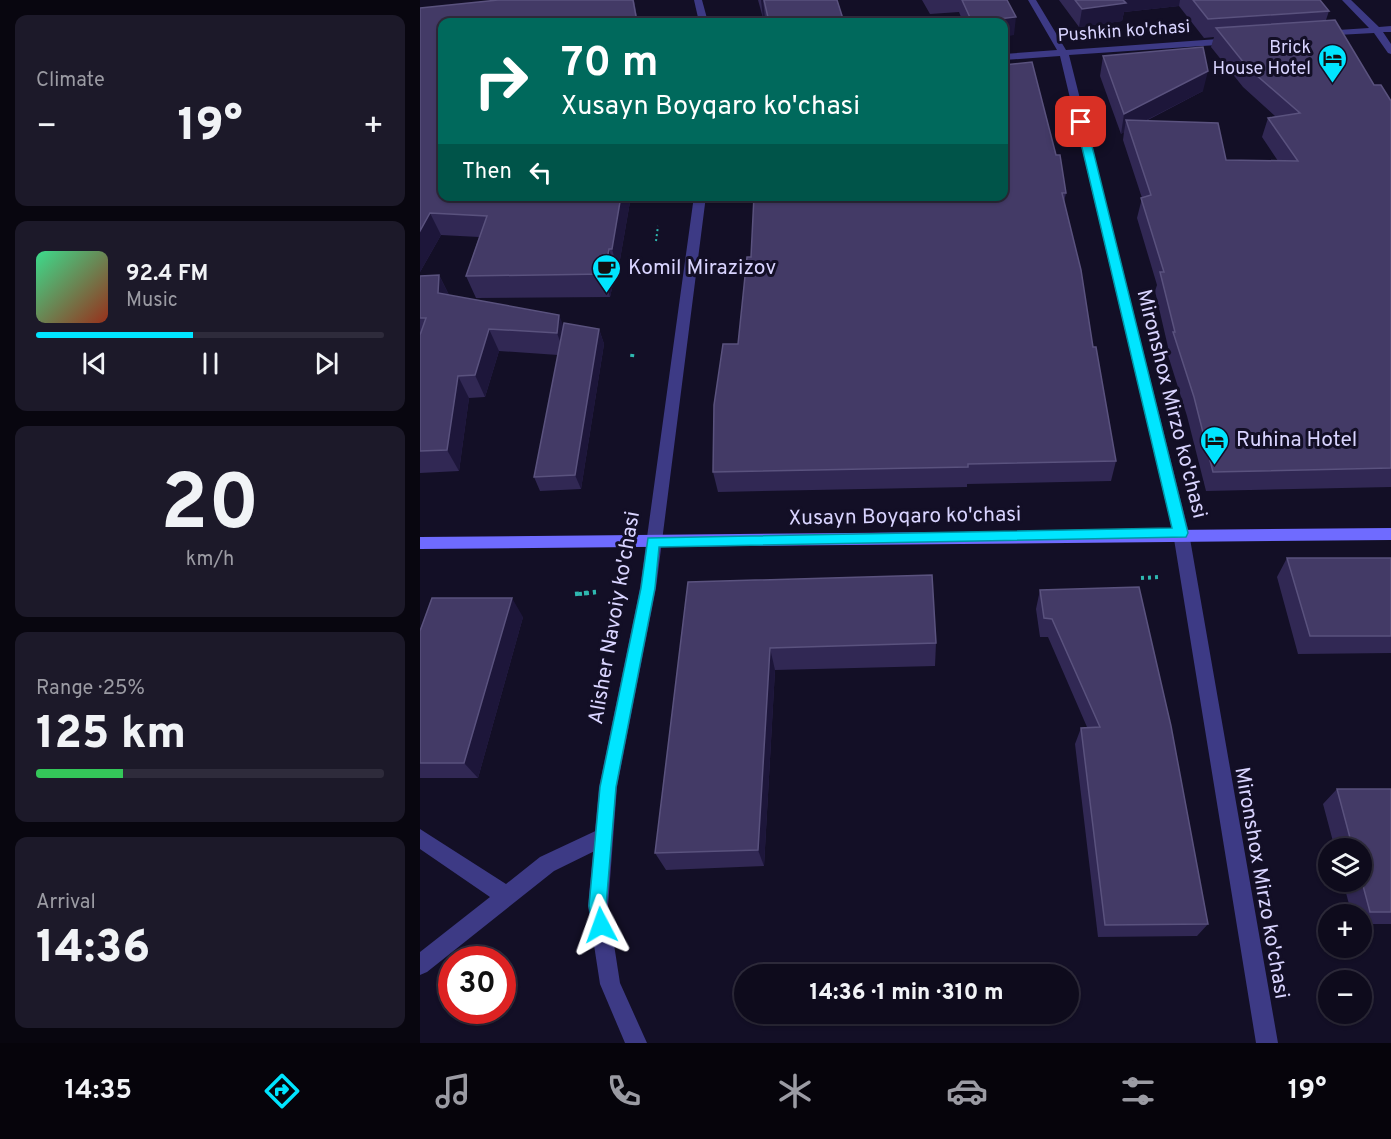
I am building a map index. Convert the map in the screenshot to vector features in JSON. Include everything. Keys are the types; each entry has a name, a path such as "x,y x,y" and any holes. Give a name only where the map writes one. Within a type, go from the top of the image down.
{"main road":[{"name":"Xusayn Boyqaro ko'chasi","path":"420,543 652,542 1181,533 1391,534"}],"street":[{"path":"698,0 703,18"},
{"name":"Mironshox Mirzo ko'chasi","path":"1032,0 1064,54 1181,533 1267,1043"},
{"path":"1346,0 1377,30 1391,51"},
{"path":"1306,36 1391,30"},
{"name":"Pushkin ko'chasi","path":"1008,57 1237,41"},
{"name":"Alisher Navoiy ko'chasi","path":"636,1043 610,984 597,906 608,787 648,588 652,542 699,201"},
{"path":"420,965 547,864 604,836"},
{"path":"420,838 506,896"}],"path":[{"path":"656,241 658,226"},
{"path":"632,357 633,350"},
{"path":"1142,578 1160,577"},
{"path":"575,594 597,592"}],"building":[{"path":"498,0 633,0 636,18 438,18 438,201 620,201 612,249 609,249 604,274 466,276 487,216 430,213 420,231 420,8"},
{"path":"764,0 837,0 843,18 768,18"},
{"path":"962,0 1007,0 1016,17 1007,18 970,18"},
{"path":"1075,0 1123,0 1126,3 1082,9"},
{"path":"1193,0 1320,0 1329,11 1208,19"},
{"path":"1335,20 1374,85 1381,85 1391,101 1391,468 1213,472 1194,397 1173,332 1175,332 1160,272 1164,272 1141,198 1151,195 1126,120 1218,123 1226,160 1298,161 1268,118 1300,113 1248,68 1216,28"},
{"path":"1203,47 1208,71 1124,114 1103,56"},
{"path":"1032,62 1056,155 1060,155 1066,193 1062,193 1081,270 1093,347 1096,347 1116,461 968,464 968,467 713,472 714,405 723,344 738,344 747,257 751,257 754,201 1008,201 1008,65"},
{"path":"439,275 438,293 559,315 557,333 489,329 475,375 458,376 447,450 420,451 420,335 426,318 420,318 420,276"},
{"path":"564,323 599,329 575,475 534,477"},
{"path":"1287,558 1391,558 1391,636 1310,636"},
{"path":"932,575 936,643 770,648 758,850 655,853 688,582"},
{"path":"1139,587 1171,726 1208,924 1105,925 1081,728 1100,727 1052,619 1044,618 1040,590"},
{"path":"432,598 512,598 464,763 420,763 420,631"},
{"path":"1337,789 1391,789 1391,912 1372,912 1372,904 1368,904 1365,892 1372,892 1372,838 1350,838"}],"place":[{"name":"Brick House Hotel","path":"1332,84"},
{"name":"Komil Mirazizov","path":"607,294"},
{"name":"Ruhina Hotel","path":"1215,466"}],"route":[{"path":"601,925 597,906 608,787 648,588 652,542 1181,533 1081,122"}]}
